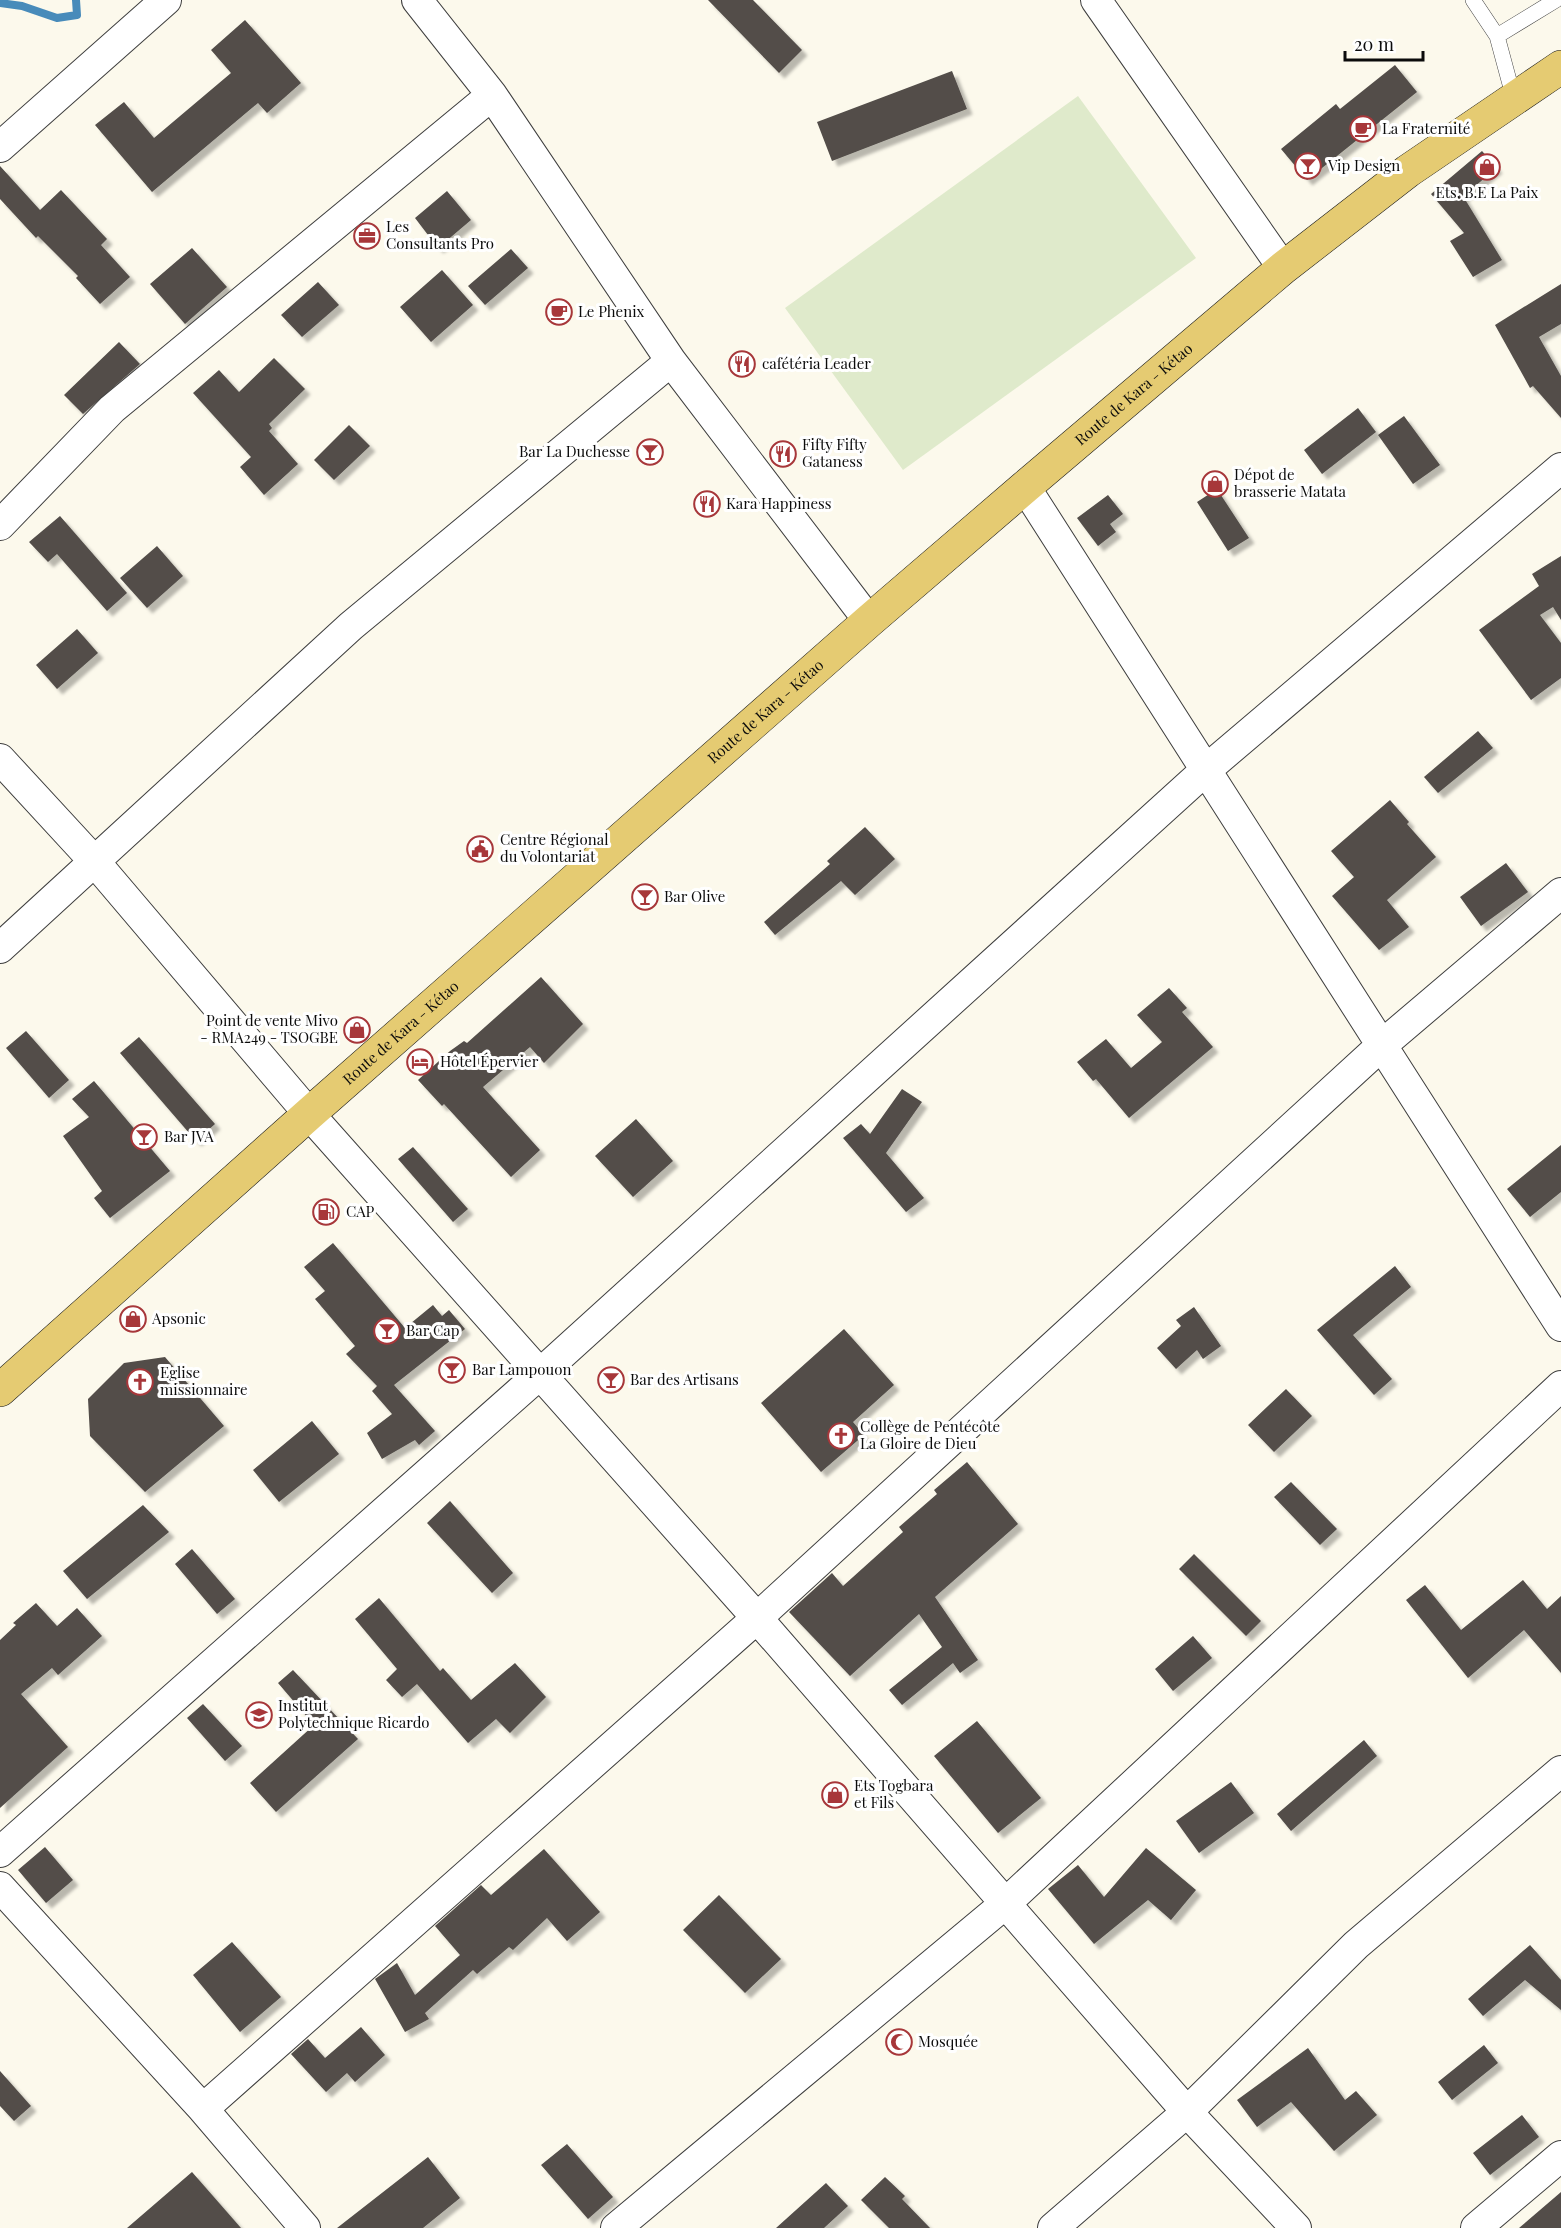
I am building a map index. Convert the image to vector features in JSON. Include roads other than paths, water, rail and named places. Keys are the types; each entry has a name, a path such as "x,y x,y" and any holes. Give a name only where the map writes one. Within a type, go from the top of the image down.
{"main road":[{"name":"Route de Kara - Kétao","path":"0,1390 309,1114 869,621 1283,268 1408,171 1561,68"}],"street":[{"path":"0,147 166,0"},
{"path":"417,0 492,95 671,361 869,621"},
{"path":"1101,2 1283,268"},
{"path":"0,525 112,410 492,95"},
{"path":"0,948 351,626 671,361"},
{"path":"0,1852 541,1373 1207,769 1561,468"},
{"path":"1025,487 1561,1326"},
{"path":"0,759 95,862 309,1114 757,1618 1187,2112 1296,2228"},
{"path":"203,2109 757,1618 1382,1045 1561,893"},
{"path":"616,2228 1006,1903 1561,1386"},
{"path":"1053,2228 1187,2112 1356,1945 1561,1771"},
{"path":"6,1906 203,2109 305,2228"},
{"path":"1476,2228 1561,2156"}],"lane":[{"path":"1473,0 1497,36 1514,99"},
{"path":"1497,36 1556,0 1561,4"}],"waterway":[{"path":"0,3 22,6 57,18 77,15 76,0"}],"place":[{"name":"La Fraternité","path":"1363,129"},
{"name":"Vip Design","path":"1308,166"},
{"name":"Ets. B.E La Paix","path":"1487,167"},
{"name":"Les Consultants Pro","path":"367,236"},
{"name":"Le Phenix","path":"559,312"},
{"name":"cafétéria Leader","path":"742,364"},
{"name":"Bar La Duchesse","path":"650,452"},
{"name":"Fifty Fifty Gataness","path":"783,454"},
{"name":"Dépot de brasserie Matata","path":"1215,484"},
{"name":"Kara Happiness","path":"707,504"},
{"name":"Centre Régional du Volontariat","path":"480,849"},
{"name":"Bar Olive","path":"645,897"},
{"name":"Point de vente Mivo - RMA249 - TSOGBE","path":"357,1030"},
{"name":"Hôtel Épervier","path":"420,1062"},
{"name":"Bar JVA","path":"144,1137"},
{"name":"CAP","path":"326,1212"},
{"name":"Apsonic","path":"133,1319"},
{"name":"Bar Cap","path":"387,1331"},
{"name":"Bar Lampouon","path":"452,1370"},
{"name":"Bar des Artisans","path":"611,1380"},
{"name":"Eglise missionnaire","path":"140,1382"},
{"name":"Collège de Pentécôte La Gloire de Dieu","path":"841,1436"},
{"name":"Institut Polytechnique Ricardo","path":"259,1715"},
{"name":"Ets Togbara et Fils","path":"835,1795"},
{"name":"Mosquée","path":"899,2042"}]}
